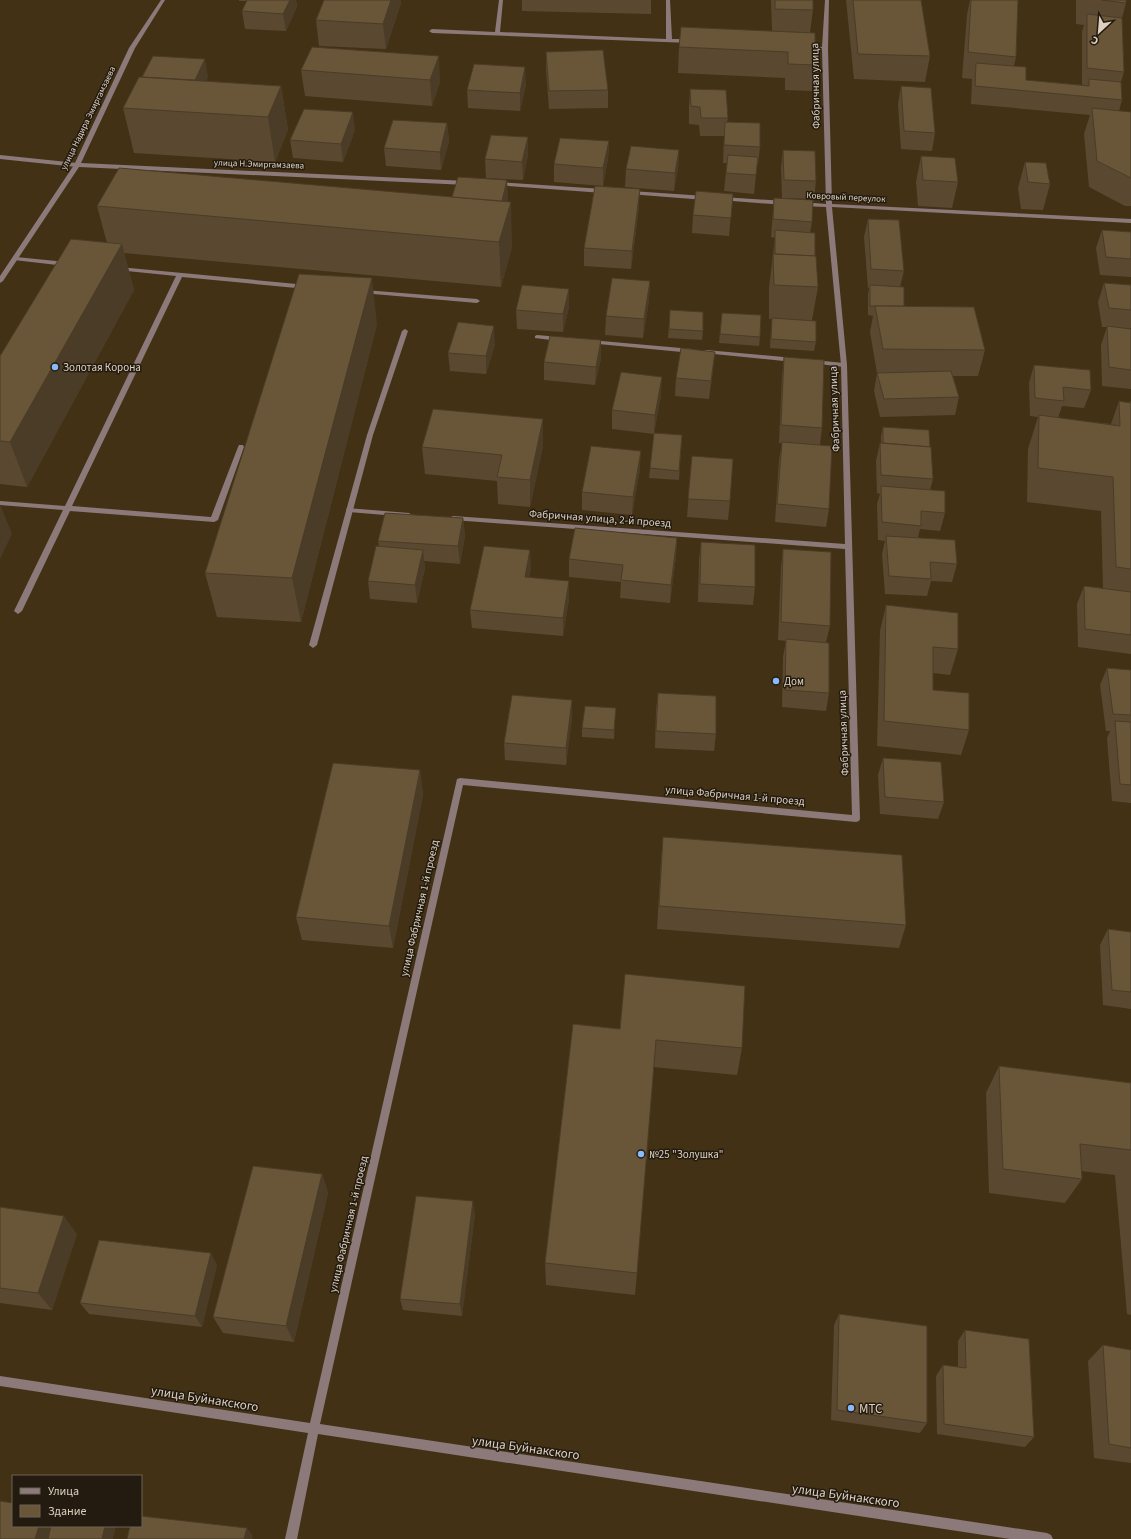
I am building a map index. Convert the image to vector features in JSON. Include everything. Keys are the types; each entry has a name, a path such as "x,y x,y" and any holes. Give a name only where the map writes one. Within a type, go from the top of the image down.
{"street":[{"name":"улица Надира Эмиргамзаева","path":"0,282 77,165 132,48 163,0"},
{"path":"497,34 501,0"},
{"path":"668,0 669,40"},
{"name":"Фабричная улица","path":"827,0 825,49 829,205 844,365 856,819"},
{"path":"432,31 700,42"},
{"path":"801,48 825,49"},
{"name":"улица Н.Эмиргамзаева","path":"0,157 77,165 472,183"},
{"path":"487,184 606,191"},
{"path":"622,192 710,198"},
{"path":"718,198 789,203"},
{"name":"Ковровый переулок","path":"797,203 1131,221"},
{"path":"16,259 70,264"},
{"path":"109,268 313,287"},
{"path":"18,611 180,275"},
{"path":"360,291 477,301"},
{"path":"313,645 370,435 404,331"},
{"path":"537,337 567,340"},
{"path":"581,341 798,360"},
{"path":"806,361 844,365"},
{"path":"0,503 214,520 241,447"},
{"path":"349,510 420,516"},
{"name":"Фабричная улица, 2-й проезд","path":"444,517 849,547"},
{"name":"улица Фабричная 1-й проезд","path":"314,1430 460,781 856,819"},
{"name":"улица Буйнакского","path":"0,1381 314,1430 1047,1539"},
{"path":"292,1539 314,1430"}],"building":[{"path":"247,0 290,0 283,14 242,11"},
{"path":"324,0 391,0 383,24 316,20"},
{"path":"775,0 813,0 813,10 775,9"},
{"path":"853,0 921,0 930,56 858,54"},
{"path":"971,0 1018,0 1016,57 968,52"},
{"path":"1101,0 1126,0 1126,3"},
{"path":"1087,14 1122,18 1124,72 1087,68"},
{"path":"681,27 815,33 815,65 788,64 788,52 679,47"},
{"path":"312,47 439,56 430,80 301,70"},
{"path":"603,50 608,90 549,91 546,52"},
{"path":"153,56 205,59 195,80 142,77"},
{"path":"976,63 1026,67 1026,80 1089,86 1089,79 1121,82 1122,100 975,86"},
{"path":"474,64 525,67 520,93 467,90"},
{"path":"139,77 281,86 268,117 123,108"},
{"path":"901,86 931,88 935,133 904,131"},
{"path":"690,89 726,90 728,118 701,118 700,107 691,106"},
{"path":"1092,108 1131,112 1131,178 1097,161"},
{"path":"304,109 353,112 341,144 290,140"},
{"path":"393,120 447,123 440,152 384,148"},
{"path":"725,122 760,123 760,147 724,145"},
{"path":"491,135 528,137 522,162 485,159"},
{"path":"560,138 609,141 603,168 554,164"},
{"path":"631,146 679,150 675,173 626,169"},
{"path":"783,150 815,151 816,181 784,180"},
{"path":"728,155 758,157 756,175 726,173"},
{"path":"921,156 955,158 958,182 923,180"},
{"path":"1025,162 1046,163 1050,184 1028,182"},
{"path":"119,168 511,202 499,242 97,206"},
{"path":"458,177 507,180 502,201 452,197"},
{"path":"595,186 640,189 632,251 584,248"},
{"path":"696,191 733,194 731,218 693,215"},
{"path":"774,198 813,200 812,222 773,219"},
{"path":"868,219 899,220 904,271 871,269"},
{"path":"775,230 815,233 815,256 775,254"},
{"path":"1102,230 1131,232 1131,259 1106,257"},
{"path":"71,239 122,244 10,442 0,441 0,356"},
{"path":"773,254 816,256 818,287 774,285"},
{"path":"299,274 372,278 292,578 205,573"},
{"path":"612,278 650,281 644,319 606,316"},
{"path":"1104,283 1131,285 1131,310 1109,308"},
{"path":"522,285 569,289 563,314 516,310"},
{"path":"870,285 904,287 904,306 870,306"},
{"path":"875,306 974,307 985,350 883,349"},
{"path":"670,310 703,312 703,331 669,329"},
{"path":"722,313 761,315 760,337 720,334"},
{"path":"772,318 816,321 816,342 771,339"},
{"path":"458,322 494,326 486,356 448,353"},
{"path":"1107,326 1131,329 1131,370 1109,367"},
{"path":"550,336 601,340 596,367 544,362"},
{"path":"681,348 715,352 711,381 676,378"},
{"path":"784,357 824,360 822,428 781,425"},
{"path":"1034,365 1090,370 1091,390 1063,387 1064,401 1035,398"},
{"path":"951,371 959,397 884,399 877,373"},
{"path":"621,372 662,377 655,415 612,410"},
{"path":"1119,401 1131,403 1131,569 1116,567 1113,477 1038,468 1039,415 1120,426"},
{"path":"433,409 543,419 530,480 497,477 502,455 422,447"},
{"path":"883,427 929,430 930,447 883,443"},
{"path":"654,433 682,435 679,471 650,468"},
{"path":"782,442 832,446 829,509 777,504"},
{"path":"880,443 931,447 933,479 881,475"},
{"path":"591,446 641,451 633,497 582,492"},
{"path":"692,456 733,459 730,501 688,499"},
{"path":"881,486 945,491 945,513 921,511 921,526 882,522"},
{"path":"385,513 463,518 458,546 378,541"},
{"path":"575,528 677,538 671,585 621,580 623,565 569,559"},
{"path":"886,536 955,540 957,564 930,562 931,579 889,576"},
{"path":"701,542 755,545 755,587 700,584"},
{"path":"376,546 423,550 415,585 368,581"},
{"path":"484,546 530,550 525,577 569,581 563,618 470,610"},
{"path":"783,549 831,552 830,626 781,622"},
{"path":"1084,586 1131,592 1131,635 1085,629"},
{"path":"886,605 958,613 958,649 933,647 933,690 969,693 969,730 884,721"},
{"path":"786,639 829,643 829,693 785,690"},
{"path":"1107,668 1131,670 1131,715 1113,714"},
{"path":"658,693 716,696 716,734 656,731"},
{"path":"512,695 572,700 566,748 504,743"},
{"path":"585,706 616,708 614,730 582,728"},
{"path":"1115,721 1131,722 1131,785 1120,784"},
{"path":"883,758 941,762 944,802 885,797"},
{"path":"333,763 420,770 389,926 296,917"},
{"path":"663,837 902,855 906,925 659,906"},
{"path":"1108,929 1131,932 1131,992 1112,990"},
{"path":"625,974 745,986 742,1048 656,1040 637,1273 545,1263 573,1024 620,1029"},
{"path":"999,1066 1131,1083 1131,1150 1080,1144 1082,1179 1003,1169"},
{"path":"253,1166 322,1174 286,1326 213,1317"},
{"path":"416,1196 473,1201 460,1304 400,1299"},
{"path":"0,1207 64,1216 38,1293 0,1288"},
{"path":"99,1240 211,1253 195,1316 80,1303"},
{"path":"839,1314 927,1326 927,1423 837,1410"},
{"path":"965,1330 1029,1339 1034,1437 944,1424 943,1365 966,1368"},
{"path":"1103,1345 1131,1350 1131,1448 1109,1444"},
{"path":"0,1501 12,1503 12,1527 39,1527 35,1539 0,1539"},
{"path":"142,1516 247,1528 244,1539 127,1539 130,1527 142,1527"},
{"path":"51,1527 105,1527 102,1539 48,1539"}],"place":[{"name":"Золотая Корона","path":"55,367"},
{"name":"Дом","path":"776,681"},
{"name":"№25 \"Золушка\"","path":"641,1154"},
{"name":"МТС","path":"851,1408"}]}
